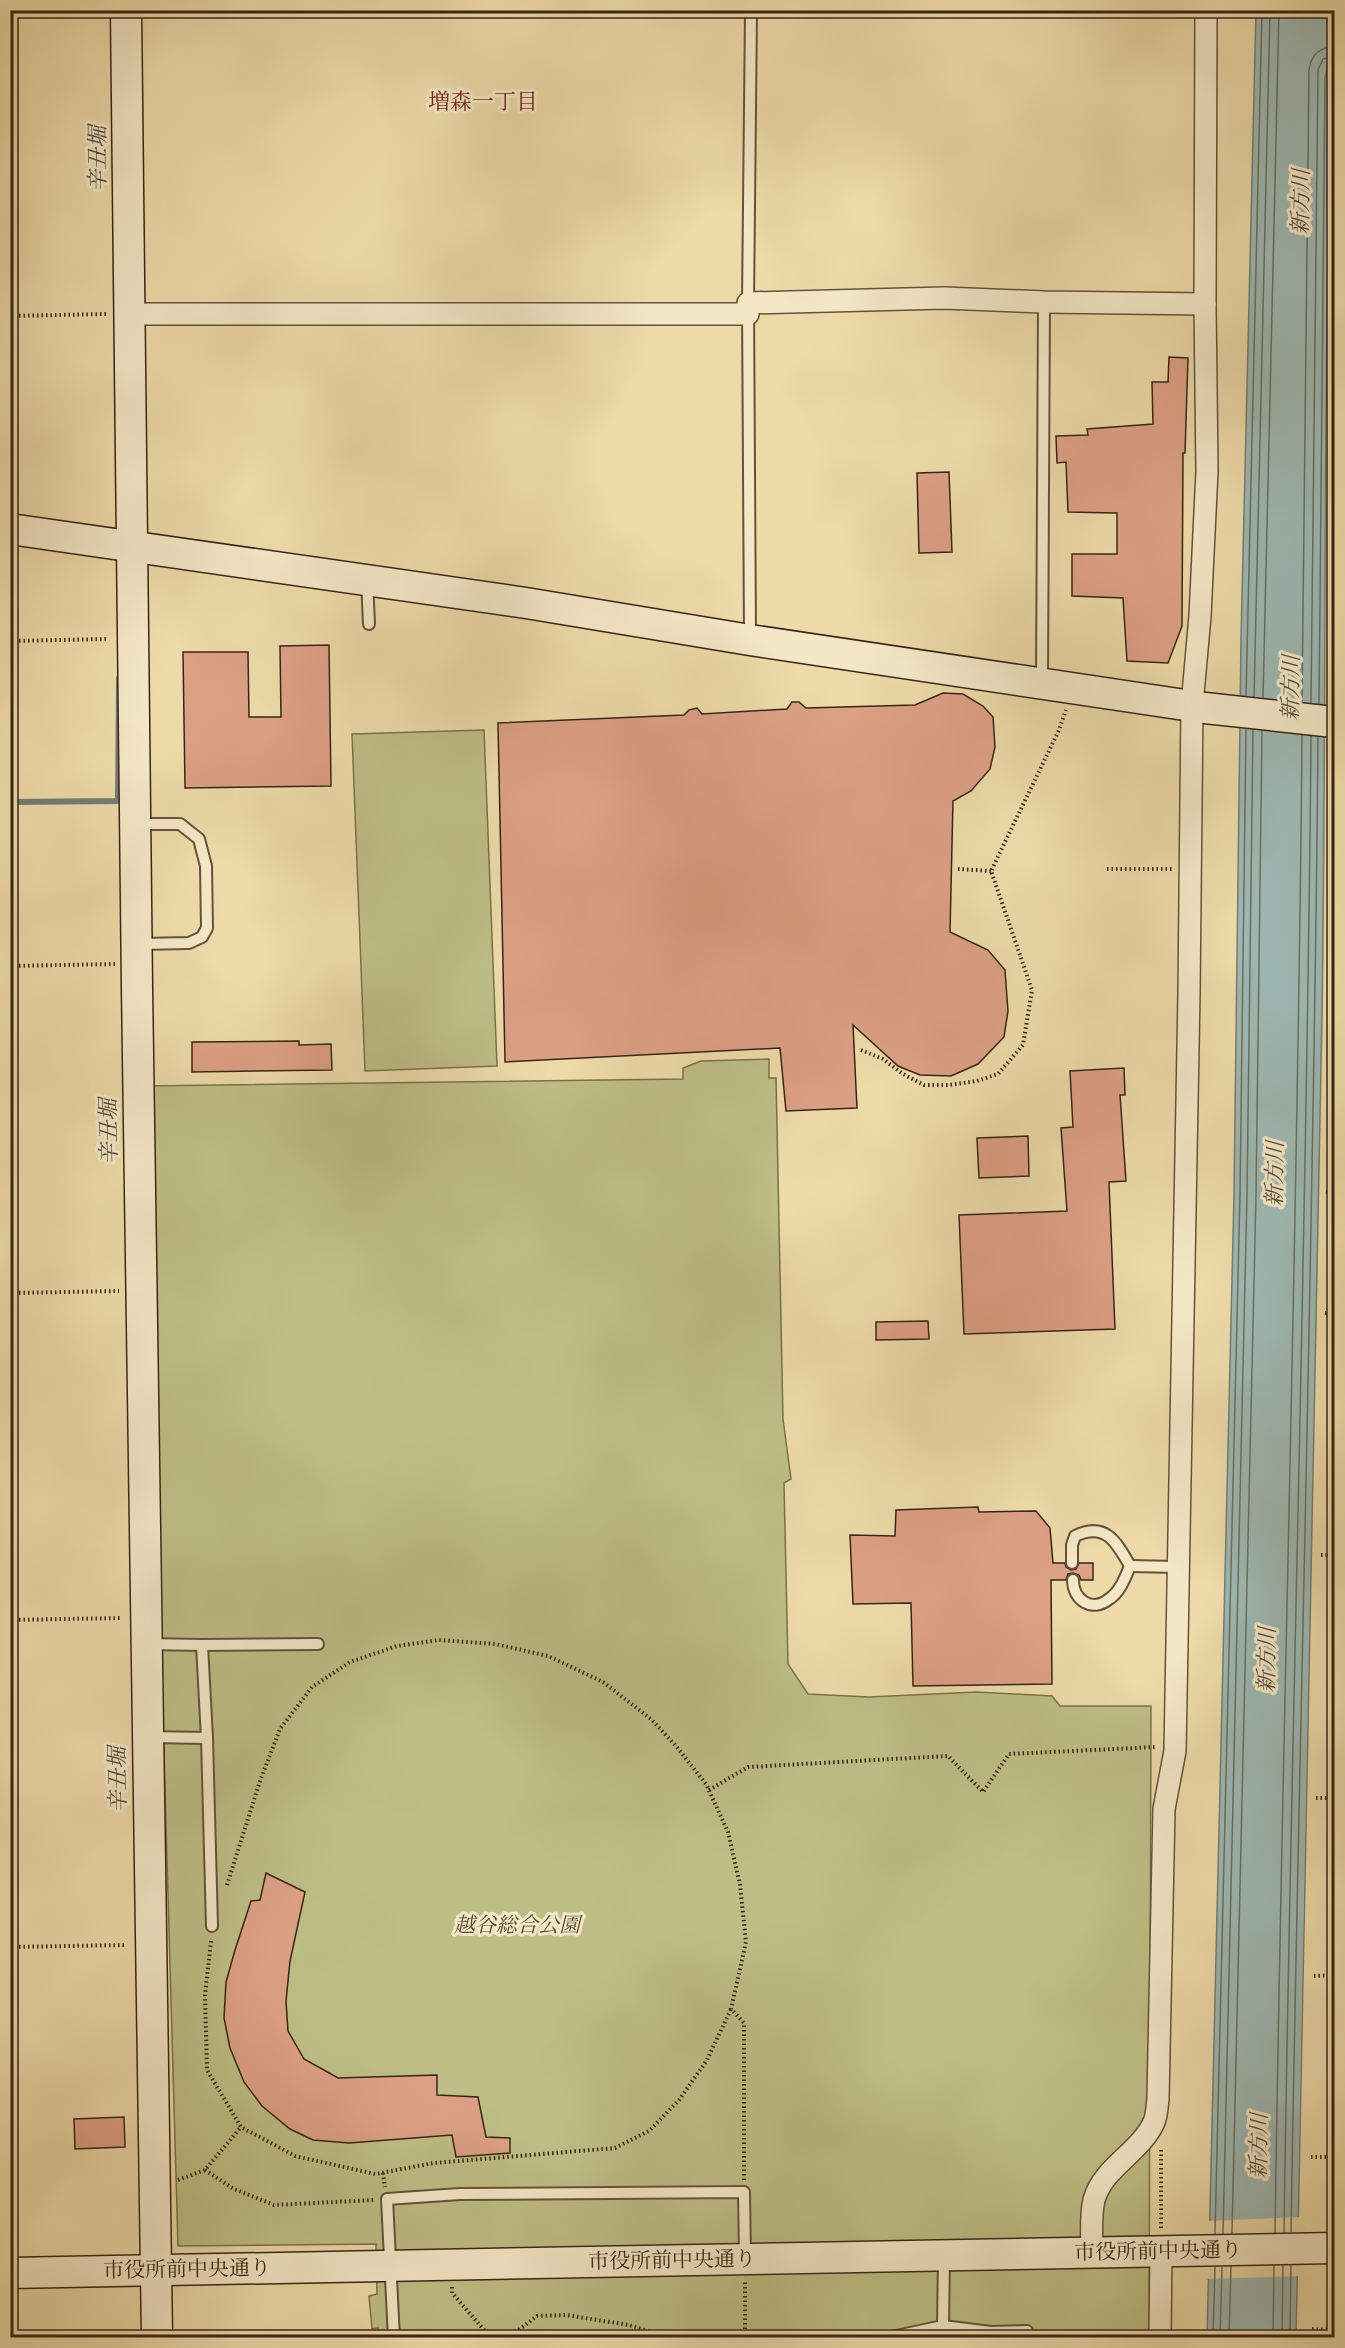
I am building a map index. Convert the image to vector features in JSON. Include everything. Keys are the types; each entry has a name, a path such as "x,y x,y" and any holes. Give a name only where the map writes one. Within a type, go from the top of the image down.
{"street":[{"path":"126,10 118,314 133,548 141,1291 157,2337"},
{"path":"1092,2252 1094,2200 1108,2173 1146,2134 1154,2121 1158,2099 1164,1809 1175,1746 1191,869 1207,471 1206,10"},
{"path":"118,314 748,309 944,297 1044,302 1205,304"},
{"path":"10,529 526,603 750,640 1198,706 1335,722"},
{"name":"市役所前中央通り","path":"10,2273 1330,2248"},
{"path":"1153,2251 1160,2337"}],"lane":[{"path":"750,640 748,309 751,10"},
{"path":"1044,302 1055,685"},
{"path":"367,581 369,624"},
{"path":"135,824 180,824 206,848 207,928 202,937 139,971"},
{"path":"1072,1563 1072,1545 1075,1536 1097,1531 1112,1537 1130,1566"},
{"path":"1130,1566 1178,1567"},
{"path":"1073,1580 1073,1588 1077,1597 1084,1603 1095,1605 1109,1600 1120,1587 1130,1566"},
{"path":"147,1631 202,1645 318,1644"},
{"path":"202,1645 212,1926"},
{"path":"148,1737 207,1737"},
{"path":"394,2337 387,2199 460,2194 744,2192 746,2259"},
{"path":"943,2326 944,2255"},
{"path":"887,2337 943,2326 993,2335 1027,2331"}],"path":[{"path":"10,316 118,314"},
{"path":"10,641 134,639"},
{"path":"861,1050 883,1059 903,1074 924,1085 949,1085 977,1081 998,1074 1023,1045 1032,990 992,871 1066,713 1055,685"},
{"path":"958,869 992,871"},
{"path":"1107,869 1191,869"},
{"path":"10,966 139,971"},
{"path":"1326,1192 1335,1192"},
{"path":"10,1293 141,1291"},
{"path":"1325,1313 1335,1313"},
{"path":"1321,1555 1335,1555"},
{"path":"10,1620 147,1631"},
{"path":"212,1926 205,1995 207,2070 241,2127 295,2156 375,2174 434,2163 615,2148 649,2131 679,2100 707,2060 731,2009 746,1942 740,1885 728,1832 709,1790 676,1746 651,1719 603,1682 548,1656 495,1644 438,1640 398,1646 350,1662 312,1687 280,1728 225,1889"},
{"path":"709,1790 748,1767 948,1756 984,1792 1009,1754 1175,1746"},
{"path":"1316,1798 1335,1798"},
{"path":"10,1947 126,1945"},
{"path":"1314,1976 1335,1975"},
{"path":"731,2009 744,2023 744,2192"},
{"path":"1153,2251 1161,2128 1154,2121"},
{"path":"154,2188 205,2170 241,2127"},
{"path":"1311,2157 1335,2157"},
{"path":"205,2170 234,2189 274,2205 387,2199"},
{"path":"745,2337 746,2259"},
{"path":"450,2264 452,2293 492,2337"},
{"path":"508,2337 537,2316 566,2315 629,2325 654,2333 683,2332 707,2337"},
{"path":"1312,2329 1335,2330"}],"green space":[{"path":"484,730 497,1066 365,1071 352,734"},
{"name":"越谷総合公園","path":"769,1059 769,1078 776,1078 783,1419 791,1479 784,1483 788,1664 808,1694 869,1697 977,1692 1052,1696 1060,1706 1151,1706 1149,2337 378,2337 378,2328 372,2329 369,2296 377,2294 376,2244 178,2246 145,1086 683,1079 683,1068 701,1061"}],"water":[{"name":"新方川","path":"1256,11 1334,11 1326,387 1322,1016 1296,2337 1207,2338 1234,1194 1241,639"}],"pier":[{"path":"1301,2217 1300,2276 1205,2279 1207,2221"}],"building":[{"path":"1169,357 1188,358 1185,453 1183,453 1182,626 1168,663 1127,661 1123,598 1072,596 1072,554 1117,554 1117,513 1068,512 1066,462 1057,463 1056,436 1088,435 1087,429 1153,424 1152,382 1168,382"},
{"path":"949,472 952,552 919,553 917,473"},
{"path":"329,645 331,786 185,788 183,652 248,652 249,717 281,717 280,646"},
{"path":"943,693 963,694 983,706 993,717 995,747 990,769 971,791 953,801 950,932 988,950 1005,970 1008,1011 1004,1037 978,1064 951,1076 920,1075 898,1066 853,1025 857,1108 786,1111 780,1048 505,1062 498,723 684,715 689,710 697,708 702,714 787,709 792,702 799,702 806,708 915,705"},
{"path":"299,1041 299,1045 331,1044 332,1070 192,1072 192,1042"},
{"path":"1124,1068 1125,1095 1120,1095 1126,1181 1109,1182 1115,1329 964,1334 959,1215 1067,1211 1061,1128 1073,1127 1070,1071"},
{"path":"1028,1136 1029,1176 979,1178 977,1138"},
{"path":"928,1321 929,1339 876,1340 876,1322"},
{"path":"978,1507 979,1512 1036,1511 1050,1528 1053,1563 1065,1563 1066,1567 1071,1570 1076,1569 1079,1563 1093,1563 1093,1580 1081,1580 1079,1575 1073,1573 1068,1574 1066,1580 1051,1580 1052,1684 913,1686 911,1603 853,1604 850,1535 895,1536 896,1510"},
{"path":"266,1873 305,1892 290,1961 286,2001 288,2031 304,2059 338,2078 437,2075 437,2095 478,2097 486,2137 510,2138 510,2153 456,2157 452,2135 349,2143 313,2140 290,2129 262,2106 244,2082 230,2048 224,2018 226,1982 235,1950 251,1901 260,1900"},
{"path":"124,2117 125,2147 75,2149 74,2119"}],"waterway":[{"name":"辛丑堀","path":"10,802 118,801 119,678"}],"district":[{"name":"増森一丁目","path":"483,101"}]}
